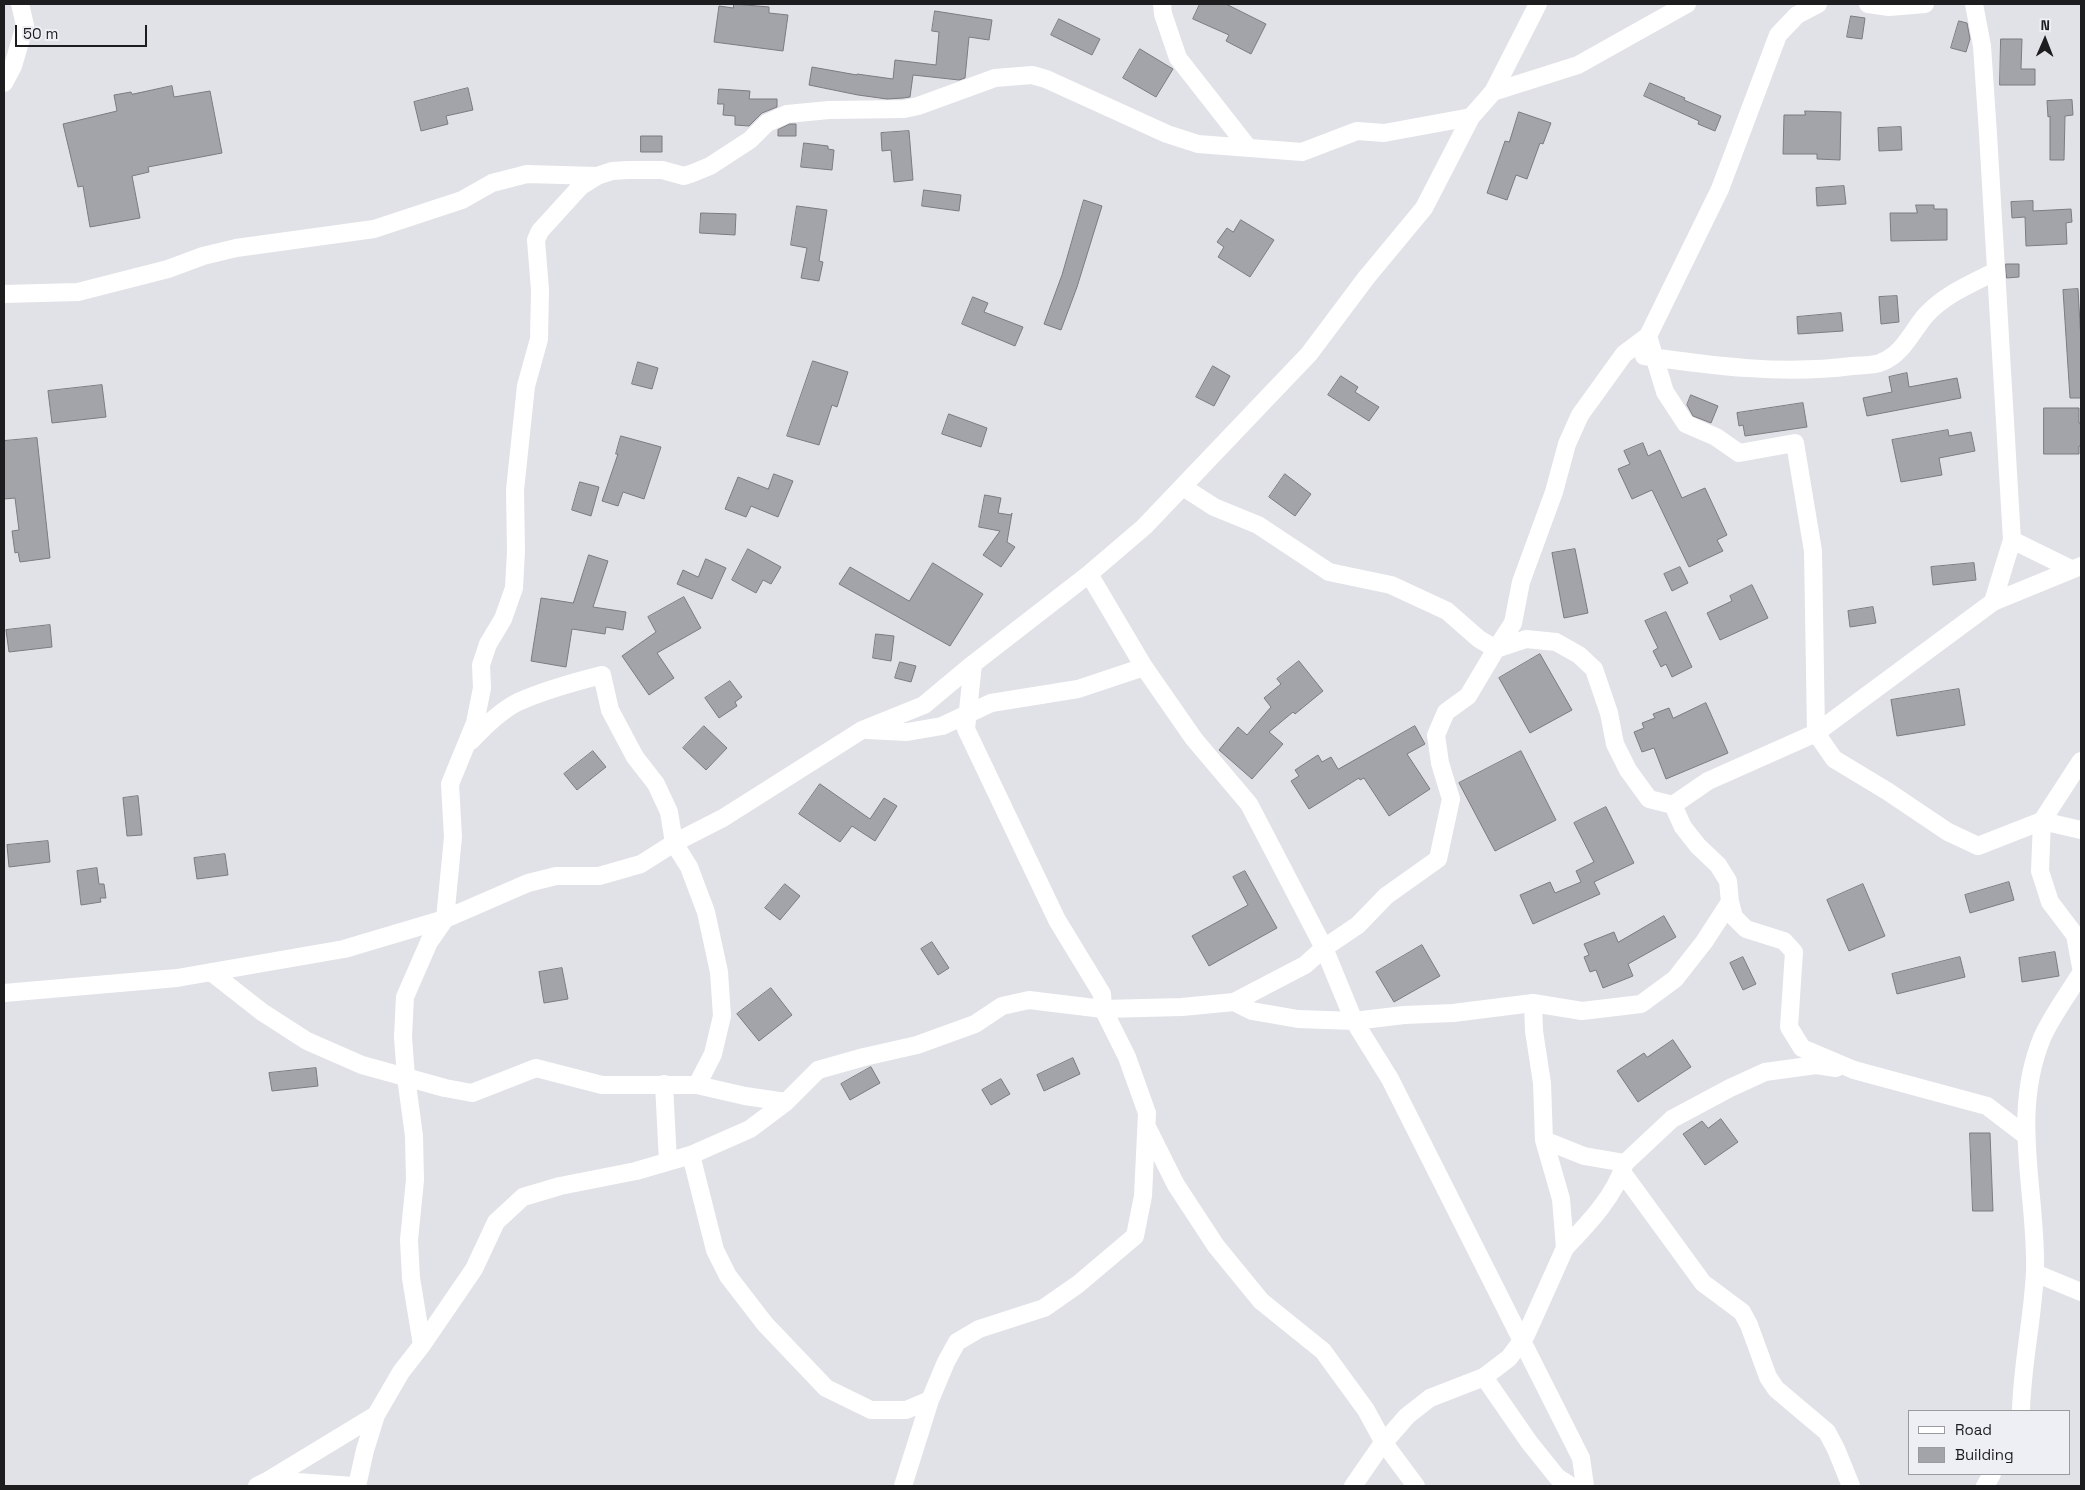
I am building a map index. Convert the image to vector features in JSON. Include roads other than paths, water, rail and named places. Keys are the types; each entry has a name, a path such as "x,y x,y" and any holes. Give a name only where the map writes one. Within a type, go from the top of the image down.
{"street":[{"path":"4,83 13,66 25,25 20,4"},
{"path":"1162,4 1163,14 1178,58 1247,146"},
{"path":"4,993 177,978 344,949 445,919 528,883 556,876 599,876 640,864 674,843 723,818 862,730 924,705 973,664 1089,574 1144,527 1309,354 1366,278 1424,208 1471,117 1493,92 1538,4"},
{"path":"1493,92 1578,65 1687,4"},
{"path":"358,1486 365,1450 376,1415 401,1372 422,1345 474,1269 496,1222 523,1197 560,1186 636,1171 691,1155 750,1128 786,1102 818,1070 917,1045 975,1024 1002,1006 1029,1000 1103,1009 1182,1007 1234,1002 1305,965 1324,948 1358,925 1386,896 1438,859 1451,800 1440,763 1436,735 1446,712 1468,696 1513,623 1520,582 1554,492 1567,444 1580,415 1624,354 1648,336 1720,189 1778,35 1797,15 1819,4"},
{"path":"1868,4 1890,8 1925,4"},
{"path":"1974,4 1982,46 2012,540 1993,602"},
{"path":"422,1345 411,1278 409,1240 415,1180 414,1136 403,1037 405,997 429,942 445,919 453,838 450,784 475,723 482,688 481,665 488,644 503,620 514,588 516,552 515,490 526,386 538,339 540,290 536,240 546,222 581,186 597,176 612,171 662,170 684,176 710,166 750,140 767,123 787,114 828,110 904,109 918,106 995,78 1032,74 1167,134 1198,144 1247,146 1302,152 1357,132 1384,133 1471,117"},
{"path":"4,294 78,292 168,269 203,256 236,248 374,229 462,200 492,182 527,174 597,176"},
{"path":"1624,354 1718,366 1786,370 1834,368 1882,362 1901,349 1926,315 1952,293 1996,271"},
{"path":"1648,336 1665,392 1686,424 1716,437 1738,453 1795,443 1813,551 1816,733 1834,759 1887,791 1948,832 1978,846 2042,821 2081,830"},
{"path":"1182,487 1214,507 1258,525 1329,572 1391,585 1447,611 1479,639 1496,649"},
{"path":"2012,540 2076,567"},
{"path":"1496,649 1526,638 1556,642 1584,660 1594,669 1610,713 1615,744 1628,770 1650,799 1673,804 1708,780 1816,733 1993,602 2076,567"},
{"path":"1089,574 1144,667 1194,739 1249,804 1324,948 1354,1021 1390,1079 1581,1458 1585,1486"},
{"path":"903,1486 930,1400 946,1362 957,1342 979,1329 1044,1308 1077,1284 1135,1236 1143,1196 1147,1113 1127,1058 1103,1009 1102,994 1057,920 966,729 966,714 973,664"},
{"path":"862,730 907,732 942,726 991,703 1078,689 1144,667"},
{"path":"468,744 489,722 517,703 572,682 602,675 610,710 621,733 656,784 666,805 674,843 689,867 706,912 719,972 722,1016 713,1054 697,1084"},
{"path":"2081,761 2042,821 2040,871 2050,902 2075,936 2081,967"},
{"path":"1673,804 1683,827 1698,846 1718,865 1728,881 1734,917 1746,929 1784,941 1794,952 1789,1028 1802,1048 1854,1070"},
{"path":"1234,1002 1252,1011 1298,1019 1354,1021 1404,1015 1453,1013 1533,1003 1582,1011 1641,1004 1675,979 1704,942 1730,902"},
{"path":"211,972 262,1012 307,1041 362,1065 472,1093 536,1068 602,1085 697,1084 744,1096 786,1102"},
{"path":"2021,1410 2035,1273 2034,1227 2025,1135 2029,1081 2042,1037 2081,973"},
{"path":"1533,1003 1534,1032 1542,1083 1544,1140 1561,1200 1565,1248"},
{"path":"1353,1486 1384,1443 1407,1416 1430,1398 1484,1377 1509,1358 1522,1340 1565,1248 1589,1223 1610,1194 1623,1167 1672,1119 1730,1088 1765,1072 1816,1065 1854,1070 1987,1106 2025,1135"},
{"path":"664,1084 668,1162"},
{"path":"1146,1124 1176,1185 1216,1246 1261,1301 1323,1351 1366,1410 1384,1443 1416,1486"},
{"path":"1544,1140 1584,1156 1623,1167 1703,1282 1742,1312 1749,1325 1768,1377 1776,1389 1826,1432 1836,1449 1851,1486"},
{"path":"691,1155 715,1250 728,1276 765,1324 826,1388 871,1410 906,1410 930,1400"},
{"path":"2035,1273 2081,1292"},
{"path":"1484,1377 1529,1442 1557,1477 1571,1486"},
{"path":"263,1483 376,1415"},
{"path":"1985,1486 1991,1475"},
{"path":"263,1483 353,1486"}]}
